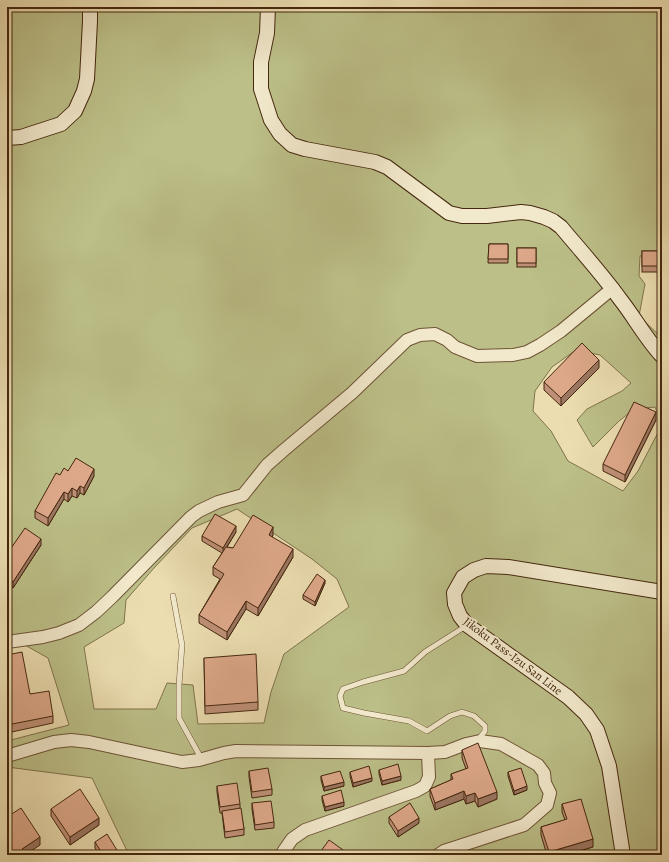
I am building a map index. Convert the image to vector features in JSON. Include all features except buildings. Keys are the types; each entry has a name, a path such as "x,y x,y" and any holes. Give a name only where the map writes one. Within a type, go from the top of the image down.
{"main road":[{"path":"7,138 21,137 61,124 75,111 84,91 87,79 90,7"},
{"path":"268,7 267,33 261,62 261,89 271,120 280,134 292,145 305,149 375,162 387,167 449,213 462,216 481,216 521,212 530,213 553,221 561,227 613,288 654,348 662,356"},
{"name":"Jikoku Pass-Izu San Line","path":"622,855 609,766 597,730 586,714 568,697 467,625 460,616 455,604 454,593 463,577 474,570 486,566 508,567 662,592"}],"street":[{"path":"7,642 43,637 59,633 79,625 112,597 191,517 199,511 218,502 243,494 267,465 352,393 407,340 420,335 434,334 447,340 455,347 477,356 513,356 527,352 561,331 613,288"},
{"path":"7,756 54,742 71,740 89,742 182,762 236,751 445,752 466,744 480,741 501,744 538,765 544,773 545,783 550,793 547,804 531,819 524,825 444,851 438,855"},
{"path":"281,855 292,839 305,830 416,791 424,786 429,777 428,753"}],"lane":[{"path":"173,596 182,645 179,685 179,718 202,759"},
{"path":"467,625 425,652 404,672 363,682 343,689 340,696 343,708 409,721 427,731 450,716 462,712 474,716 485,726 485,732 477,741"}],"green space":[{"path":"7,7 662,7 662,254 640,256 639,276 645,284 639,316 662,338 662,424 655,407 634,409 619,421 593,447 577,420 587,409 622,391 631,383 600,355 576,350 552,367 535,391 533,411 551,431 568,461 623,491 638,471 662,425 662,855 129,855 92,778 7,767 7,741 69,725 48,658 7,635","holes":["237,509 312,559 337,579 349,607 284,654 271,692 264,723 198,724 193,685 167,683 156,709 94,709 84,647 124,623 126,600 192,528"]}]}
